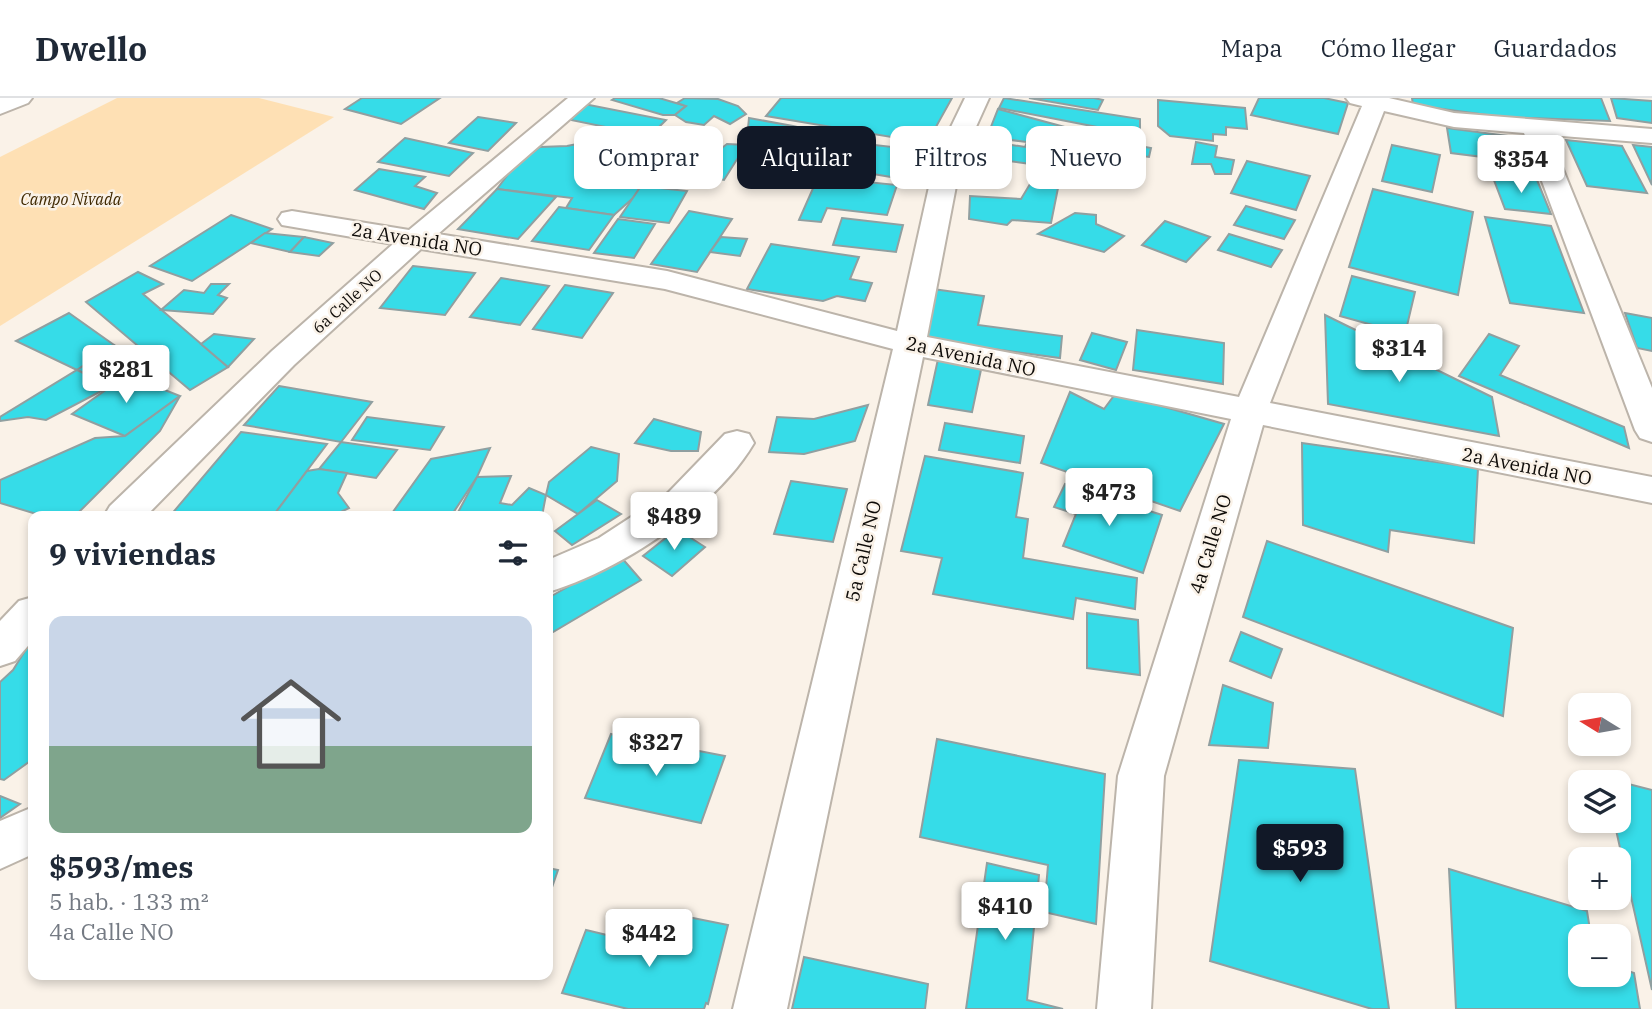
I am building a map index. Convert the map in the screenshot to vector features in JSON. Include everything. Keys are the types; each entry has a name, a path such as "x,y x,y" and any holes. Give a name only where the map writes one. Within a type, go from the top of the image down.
{"street":[{"path":"0,107 20,98"},
{"name":"6a Calle NO","path":"128,511 284,358 415,239 582,98"},
{"name":"5a Calle NO","path":"760,1009 910,344 948,160 977,98"},
{"path":"1370,99 1454,120 1652,136"},
{"name":"4a Calle NO","path":"1124,1009 1140,776 1250,412 1370,99"},
{"path":"1534,128 1652,430"},
{"name":"2a Avenida NO","path":"292,219 667,279 910,344 1652,490"},
{"path":"553,575 613,548 681,503 737,443"},
{"path":"0,649 28,618"},
{"path":"0,846 28,831"}],"green space":[{"name":"Campo Nivada","path":"117,98 259,98 334,117 0,326 0,157"}],"building":[{"path":"362,98 440,98 401,124 345,109"},
{"path":"659,98 686,106 675,115 663,115 612,100"},
{"path":"685,98 718,99 738,106 746,114 730,124 714,116 704,125 686,122 675,115 686,106 677,103"},
{"path":"781,98 952,98 936,126 890,126 890,137 876,134 876,126 826,126 766,116"},
{"path":"1004,98 1140,119 1140,126 1092,126 999,108"},
{"path":"1029,98 1094,98 1103,100 1098,110"},
{"path":"1259,98 1324,98 1348,103 1338,134 1251,115"},
{"path":"1412,98 1601,98 1610,121 1502,117 1413,105"},
{"path":"1611,98 1652,101 1652,123 1617,118"},
{"path":"1158,100 1245,108 1247,129 1226,127 1226,135 1213,134 1213,141 1170,136 1158,126"},
{"path":"584,104 666,120 660,126 601,126 566,119"},
{"path":"998,109 1061,126 1026,126 1026,142 1012,140 1012,126 991,126"},
{"path":"478,117 516,123 488,151 449,143"},
{"path":"749,118 793,126 748,126"},
{"path":"1447,128 1515,137 1523,162 1451,153"},
{"path":"405,138 473,153 449,176 378,162"},
{"path":"1566,140 1622,146 1647,193 1587,186"},
{"path":"1196,142 1217,146 1215,157 1234,160 1231,174 1215,174 1211,164 1192,164"},
{"path":"727,144 737,145 737,159 724,180 723,180 723,147"},
{"path":"1026,144 1026,163 1012,161 1012,145 1025,147"},
{"path":"574,145 574,189 639,189 633,198 614,215 566,208 572,198 497,189 515,165 540,147"},
{"path":"876,145 890,147 890,177 876,174"},
{"path":"1392,145 1440,155 1432,192 1382,181"},
{"path":"1633,145 1652,147 1652,185"},
{"path":"1146,147 1151,148 1149,157 1146,157"},
{"path":"1247,161 1310,176 1296,210 1231,193"},
{"path":"379,169 425,177 415,186 437,193 424,209 355,190"},
{"path":"1492,175 1537,180 1551,214 1505,209"},
{"path":"876,183 890,184 890,189 896,189 887,215 827,208 821,222 799,220 813,189 876,189"},
{"path":"497,189 556,197 518,239 458,229"},
{"path":"639,189 687,191 669,223 620,217"},
{"path":"1027,189 1058,189 1051,223 1012,220 1007,225 969,219 970,196 1021,199"},
{"path":"1373,189 1473,212 1458,295 1349,267"},
{"path":"1246,206 1295,220 1284,239 1234,225"},
{"path":"559,207 614,215 589,250 532,241"},
{"path":"689,211 732,219 697,272 651,264"},
{"path":"1075,213 1096,215 1096,224 1124,236 1104,252 1038,234"},
{"path":"231,215 272,229 192,281 150,266"},
{"path":"1485,217 1551,226 1584,313 1510,303"},
{"path":"842,218 903,225 896,252 833,245"},
{"path":"618,219 655,224 634,258 594,253"},
{"path":"1165,221 1210,237 1186,262 1142,245"},
{"path":"265,233 304,237 290,252 251,243"},
{"path":"1229,234 1282,250 1271,267 1218,250"},
{"path":"304,237 333,243 319,256 290,252"},
{"path":"721,237 747,239 740,256 710,252"},
{"path":"771,244 859,257 850,279 872,283 865,301 837,296 823,301 747,289"},
{"path":"413,266 475,273 445,315 380,308"},
{"path":"138,272 163,284 143,294 228,367 190,390 86,302"},
{"path":"1352,276 1415,292 1405,334 1340,316"},
{"path":"501,278 549,286 520,325 470,317"},
{"path":"211,284 229,284 218,295 227,298 213,314 161,310 184,290 204,293"},
{"path":"565,285 613,293 582,338 533,329"},
{"path":"933,289 984,296 978,325 1062,336 1060,358 920,339"},
{"path":"69,313 114,345 77,370 16,341"},
{"path":"1625,313 1652,318 1652,351 1637,348"},
{"path":"1325,315 1492,397 1499,436 1328,404"},
{"path":"1137,330 1224,343 1223,384 1133,370"},
{"path":"1092,333 1127,342 1116,370 1080,360"},
{"path":"214,334 254,339 228,367 201,344"},
{"path":"1489,334 1519,346 1500,375 1624,427 1629,448 1459,376"},
{"path":"114,345 148,371 127,375 111,386 77,370"},
{"path":"938,359 982,365 972,412 928,405"},
{"path":"77,370 111,386 46,420 28,417 0,421 0,417"},
{"path":"127,375 180,396 125,436 72,414"},
{"path":"279,386 372,402 341,442 244,425"},
{"path":"1070,392 1104,409 1116,393 1224,424 1180,511 1041,463"},
{"path":"180,396 160,431 80,511 28,511 0,503 0,480 95,438 125,436"},
{"path":"868,405 855,441 804,454 769,452 777,417 814,419"},
{"path":"367,417 444,427 430,450 352,440"},
{"path":"654,419 701,432 698,451 671,451 635,443"},
{"path":"945,423 1024,436 1020,463 939,450"},
{"path":"241,432 327,444 277,511 174,511"},
{"path":"341,442 397,450 376,478 319,469"},
{"path":"1302,443 1478,468 1474,543 1390,530 1388,552 1303,525"},
{"path":"591,447 619,454 617,481 578,514 546,495 549,482"},
{"path":"490,448 477,477 454,511 394,511 431,459"},
{"path":"925,456 1023,473 1016,517 1028,519 1023,558 1137,578 1135,609 1076,598 1073,619 933,594 942,558 901,551"},
{"path":"319,469 347,473 338,493 349,508 343,511 277,511 307,471"},
{"path":"511,476 500,503 512,505 529,488 546,495 543,511 459,511 477,477"},
{"path":"791,481 847,489 833,542 774,534"},
{"path":"1065,484 1162,515 1143,573 1063,546 1076,514 1054,507"},
{"path":"597,500 621,514 572,545 555,531"},
{"path":"677,529 705,547 672,576 643,556"},
{"path":"1267,541 1513,628 1503,716 1243,617"},
{"path":"621,557 641,580 553,632 553,595"},
{"path":"1087,613 1138,620 1140,675 1087,668"},
{"path":"1241,632 1282,649 1271,678 1230,661"},
{"path":"28,646 28,763 4,780 0,779 0,682 13,670"},
{"path":"1223,685 1273,703 1268,748 1209,745"},
{"path":"611,734 725,756 701,823 585,798"},
{"path":"937,739 1105,774 1096,924 1044,912 1048,865 920,837"},
{"path":"1239,760 1355,769 1389,1009 1372,1009 1210,961"},
{"path":"1631,785 1652,790 1652,990 1631,897 1631,847 1620,847 1617,833 1631,833"},
{"path":"0,796 20,804 0,818"},
{"path":"987,863 1039,875 1027,1000 1063,1009 966,1009"},
{"path":"553,869 558,870 553,884"},
{"path":"1449,869 1568,905 1568,910 1587,911 1589,924 1568,924 1568,987 1631,987 1631,972 1634,973 1640,1009 1456,1009"},
{"path":"683,916 728,925 708,1004 706,1003 704,1009 628,1009 562,993 586,930 673,951"},
{"path":"804,957 928,984 925,1009 792,1009"}]}
